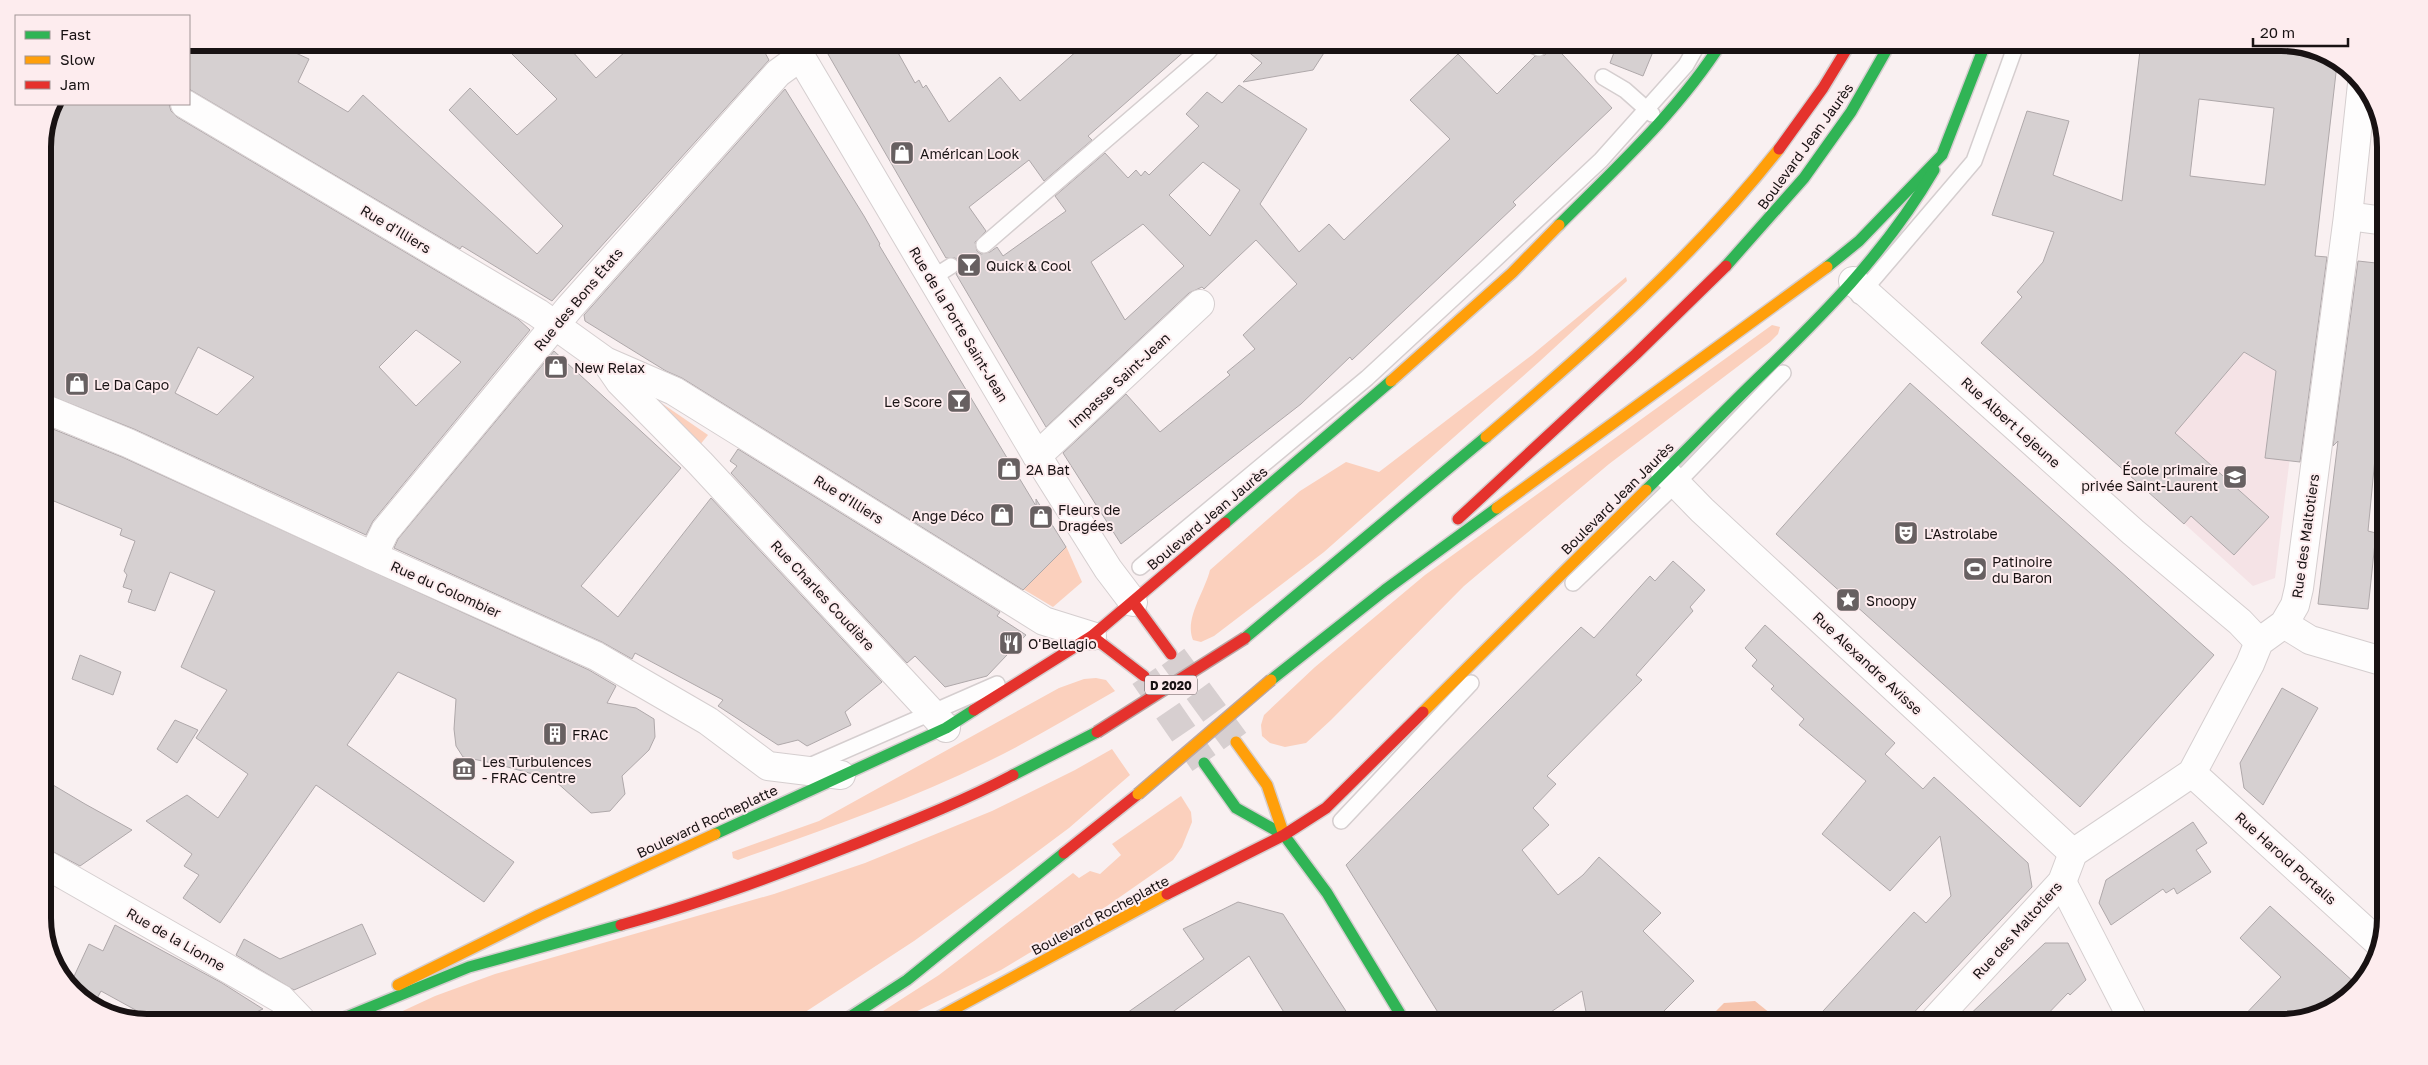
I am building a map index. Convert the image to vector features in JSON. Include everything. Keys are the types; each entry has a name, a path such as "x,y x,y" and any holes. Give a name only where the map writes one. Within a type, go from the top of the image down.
{"main road":[{"name":"Boulevard Jean Jaurès","path":"1092,636 1133,602 1152,583 1345,422 1512,273 1661,122 1706,69 1717,51"},
{"name":"Boulevard Jean Jaurès","path":"354,1014 469,967 688,908 963,801 1097,732 1245,638 1501,424 1608,329 1706,236 1745,194 1828,84 1846,51"},
{"name":"Boulevard Jean Jaurès","path":"1385,590 1526,453 1634,357 1741,252 1787,199 1841,126 1878,68 1886,51"},
{"name":"Boulevard Jean Jaurès","path":"1859,286 1922,193 1942,155 1982,51"},
{"name":"Boulevard Jean Jaurès","path":"854,1014 907,980 1138,794 1271,680 1385,590 1825,268 1859,240 1942,155"},
{"name":"Boulevard Jean Jaurès","path":"1284,835 1326,808 1671,477"},
{"path":"1133,602 1171,654"},
{"path":"1092,636 1144,676"},
{"name":"Boulevard Rocheplatte","path":"344,1014 445,960 841,775 1092,636"},
{"path":"1236,742 1267,785 1284,835 1326,893 1400,1014"},
{"path":"1204,763 1236,808 1284,835"},
{"name":"Boulevard Rocheplatte","path":"945,1014 1211,871 1284,835"}],"street":[{"name":"Rue des Bons États","path":"373,556 385,531 556,325 795,51"},
{"name":"Rue de la Porte Saint-Jean","path":"797,51 941,272 1037,456 1104,563 1133,602"},
{"name":"Rue des Maltotiers","path":"2259,642 2284,624 2295,605 2299,588 2348,216 2361,94"},
{"name":"Rue d'Illiers","path":"186,105 556,325 605,361 674,391 1044,621 1092,636"},
{"path":"2348,216 2377,220"},
{"name":"Rue Albert Lejeune","path":"1859,286 2133,532 2240,622 2259,642"},
{"name":"Impasse Saint-Jean","path":"1037,456 1200,304"},
{"name":"Rue d'Illiers","path":"605,361 620,382 700,462"},
{"name":"Rue du Colombier","path":"51,411 128,443 596,656 708,720 768,766 841,775"},
{"name":"Rue Charles Coudière","path":"700,462 938,720"},
{"name":"Rue Alexandre Avisse","path":"1671,477 1702,510 2073,853"},
{"path":"2284,624 2310,640 2377,660"},
{"path":"2073,853 2192,773 2250,664 2259,642"},
{"name":"Rue Harold Portalis","path":"2192,773 2374,939"},
{"name":"Rue des Maltotiers","path":"1940,1014 2062,882 2073,853"},
{"name":"Rue de la Lionne","path":"51,868 281,999 289,1014"},
{"path":"2062,882 2130,1014"}],"lane":[{"path":"984,245 1208,51"},
{"path":"1140,567 1367,378 1601,160 1686,65 1694,51"},
{"path":"1341,822 1499,654 1671,477 1705,451 1974,161 2014,51"},
{"path":"1603,77 1625,90 1661,122"},
{"path":"797,771 938,720 999,683 1035,657"}],"shaded area":[{"path":"1626,277 1627,281 1540,361 1324,552 1214,636 1201,642 1193,640 1191,623 1193,614 1210,570 1300,491 1346,462 1379,472 1532,355"},
{"path":"2165,308 2299,384 2275,578 2253,586 2091,439"},
{"path":"1772,325 1780,327 1778,334 1770,342 1609,464 1464,586 1306,743 1285,747 1270,743 1262,736 1261,725 1264,715 1315,667 1425,575"},
{"path":"657,400 708,435 699,446"},
{"path":"1066,546 1082,582 1053,607 1023,589"},
{"path":"1096,678 1106,680 1115,691 989,761 958,776 865,814 738,860 733,858 732,852 819,821 1059,688 1084,679"},
{"path":"1112,749 1130,775 1069,828 1014,869 914,941 802,1014 396,1014 435,996 495,974 774,894 865,863 992,811 1075,770"},
{"path":"1181,796 1191,812 1192,822 1182,847 1173,860 1107,906 1001,970 911,1014 878,1014 939,975 1073,873 1079,878 1090,871 1100,874 1121,855 1112,844"},
{"path":"1755,1001 1771,1014 1713,1014 1724,1003"}],"building":[{"path":"190,51 291,51 309,59 298,82 348,112 363,95 537,254 563,226 449,110 470,88 517,135 557,99 509,51 572,51 596,78 626,51 764,51 769,60 552,301 462,246 460,249 190,90"},
{"path":"826,51 897,51 915,83 919,80 923,88 926,85 949,122 1000,77 1020,101 1077,51 1185,51 1088,136 1092,140 1044,181 1029,160 969,207 986,231 975,242 977,251 981,254 990,252 997,247 1003,256 1066,211 1055,196 1105,153 1128,178 1136,170 1141,176 1145,171 1149,175 1199,126 1186,114 1207,92 1222,103 1239,85 1307,129 1260,204 1299,252 1329,224 1344,240 1450,139 1410,100 1458,54 1497,94 1535,56 1545,55 1546,51 1559,51 1612,108 1513,202 1516,205 1352,360 1350,357 1301,404 1121,544 1063,453 1126,394 1160,432 1230,375 1227,372 1255,349 1243,335 1297,284 1256,240 1204,289 1202,287 1189,293 1046,427 956,274 959,270 959,261 955,258 946,258","holes":["1203,162 1240,190 1210,236 1169,195","1143,224 1184,266 1125,320 1091,262"]},
{"path":"1247,51 1325,51 1313,70 1243,82 1262,63"},
{"path":"1615,51 1653,51 1643,76 1610,63"},
{"path":"2140,51 2281,51 2299,53 2329,64 2336,69 2315,256 2327,257 2300,462 2265,458 2276,371 2244,352 2175,433 2269,517 2234,555 2191,516 2184,524 1981,343 2022,297 2017,292 2043,262 2054,232 1992,215 2027,111 2069,121 2053,175 2122,201","holes":["2199,99 2274,108 2265,185 2190,176"]},
{"path":"785,89 864,216 879,245 1036,506 1036,499 1066,547 1023,590 682,378 666,371 585,321 584,315"},
{"path":"61,105 169,105 171,111 177,117 518,319 530,330 373,521 366,535 134,429 51,396 51,141","holes":["416,330 461,362 416,406 379,367","198,347 254,377 217,415 175,393"]},
{"path":"2358,261 2377,263 2377,437 2368,531 2376,533 2368,609 2318,604 2338,441 2333,446"},
{"path":"554,351 681,468 581,586 618,617 711,498 882,682 845,712 851,725 807,746 798,740 778,745 718,706 723,700 635,653 632,659 602,642 394,548 398,539"},
{"path":"1910,383 2214,655 2080,807 1776,534"},
{"path":"51,428 122,457 589,670 616,686 607,703 636,708 654,719 655,737 649,750 622,776 625,794 610,811 591,813 554,780 497,764 463,757 456,746 454,729 456,699 398,672 347,745 514,862 484,902 316,785 220,923 183,898 199,875 184,866 192,854 146,821 187,795 218,818 248,774 196,738 227,690 181,667 215,591 170,572 155,611 128,602 132,590 123,587 127,575 124,571 135,541 120,535 122,529 51,500"},
{"path":"738,449 1000,612 997,616 1026,635 987,676 945,687 915,656 907,663 731,473 737,466 730,461"},
{"path":"1673,561 1705,590 1690,607 1693,611 1636,675 1642,680 1547,776 1556,784 1533,808 1549,825 1522,850 1558,895 1583,875 1599,857 1661,913 1643,931 1694,981 1661,1014 1586,1014 1582,991 1548,1014 1439,1014 1346,865 1581,627 1594,638 1650,576 1655,581"},
{"path":"1765,625 1895,743 1885,754 1923,789 1934,777 2028,863 2032,887 1913,1014 1820,1014 1914,912 1926,923 1951,896 1940,836 1890,891 1822,834 1866,781 1799,725 1804,719 1771,689 1774,686 1752,666 1757,660 1745,648"},
{"path":"80,655 121,672 113,695 72,679"},
{"path":"2282,688 2318,708 2263,805 2244,788 2240,763"},
{"path":"175,720 198,730 177,763 157,749"},
{"path":"51,784 132,830 80,866 51,851"},
{"path":"2193,822 2207,843 2196,850 2211,872 2177,894 2174,888 2166,893 2163,889 2111,925 2099,903 2106,880"},
{"path":"1238,902 1283,914 1348,1014 1285,1014 1249,956 1170,1014 1125,1014 1204,959 1183,929"},
{"path":"2270,906 2353,981 2334,998 2305,1010 2280,1014 2246,1014 2281,977 2240,938"},
{"path":"362,924 376,954 294,990 236,955 244,939 280,959"},
{"path":"115,925 222,983 263,1009 252,1014 148,1014 141,1013 101,991 97,999 79,986 73,979 89,944 103,951"},
{"path":"2045,943 2068,943 2086,980 2070,995 2068,993 2048,1014 1970,1014"}],"tunnel":[{"path":"1173,657 1235,741"},
{"path":"1144,676 1204,763"}],"traffic: fast":[{"path":"1559,225 1646,138 1686,92 1716,51"},
{"path":"1726,266 1804,178 1851,112 1886,51"},
{"path":"1827,267 1859,241 1942,155 1982,51"},
{"path":"1646,490 1804,333 1851,283 1895,229 1934,170"},
{"path":"1225,523 1391,381"},
{"path":"1245,638 1486,437"},
{"path":"1271,680 1385,590 1497,508"},
{"path":"715,834 946,728 974,710"},
{"path":"1013,775 1097,732"},
{"path":"1204,763 1236,808 1284,835"},
{"path":"1284,835 1327,893 1400,1014"},
{"path":"854,1014 907,980 1064,853"},
{"path":"354,1014 469,967 621,925"}],"traffic: slow":[{"path":"1486,437 1564,370 1640,300 1712,227 1779,149"},
{"path":"1391,381 1512,273 1559,225"},
{"path":"1497,508 1827,267"},
{"path":"1423,712 1646,490"},
{"path":"1138,794 1271,680"},
{"path":"1236,742 1267,785 1284,835"},
{"path":"398,985 539,915 715,834"},
{"path":"945,1014 1167,894"}],"traffic: jam":[{"path":"1779,149 1823,88 1846,51"},
{"path":"1458,519 1636,354 1726,266"},
{"path":"974,710 1092,636 1225,523"},
{"path":"1133,602 1171,654"},
{"path":"1092,636 1144,676"},
{"path":"1097,732 1245,638"},
{"path":"1167,894 1284,835 1326,808 1423,712"},
{"path":"621,925 708,899 793,868 932,813 1013,775"},
{"path":"1064,853 1138,794"}],"place":[{"name":"Américan Look","path":"902,153"},
{"name":"Quick & Cool","path":"969,265"},
{"name":"New Relax","path":"556,367"},
{"name":"Le Da Capo","path":"77,384"},
{"name":"Le Score","path":"959,401"},
{"name":"2A Bat","path":"1009,469"},
{"name":"École primaire privée Saint-Laurent","path":"2235,477"},
{"name":"Ange Déco","path":"1002,515"},
{"name":"Fleurs de Dragées","path":"1041,517"},
{"name":"L'Astrolabe","path":"1906,533"},
{"name":"Patinoire du Baron","path":"1975,569"},
{"name":"Snoopy","path":"1848,600"},
{"name":"O'Bellagio","path":"1011,643"},
{"name":"FRAC","path":"555,734"},
{"name":"Les Turbulences - FRAC Centre","path":"464,769"}]}
